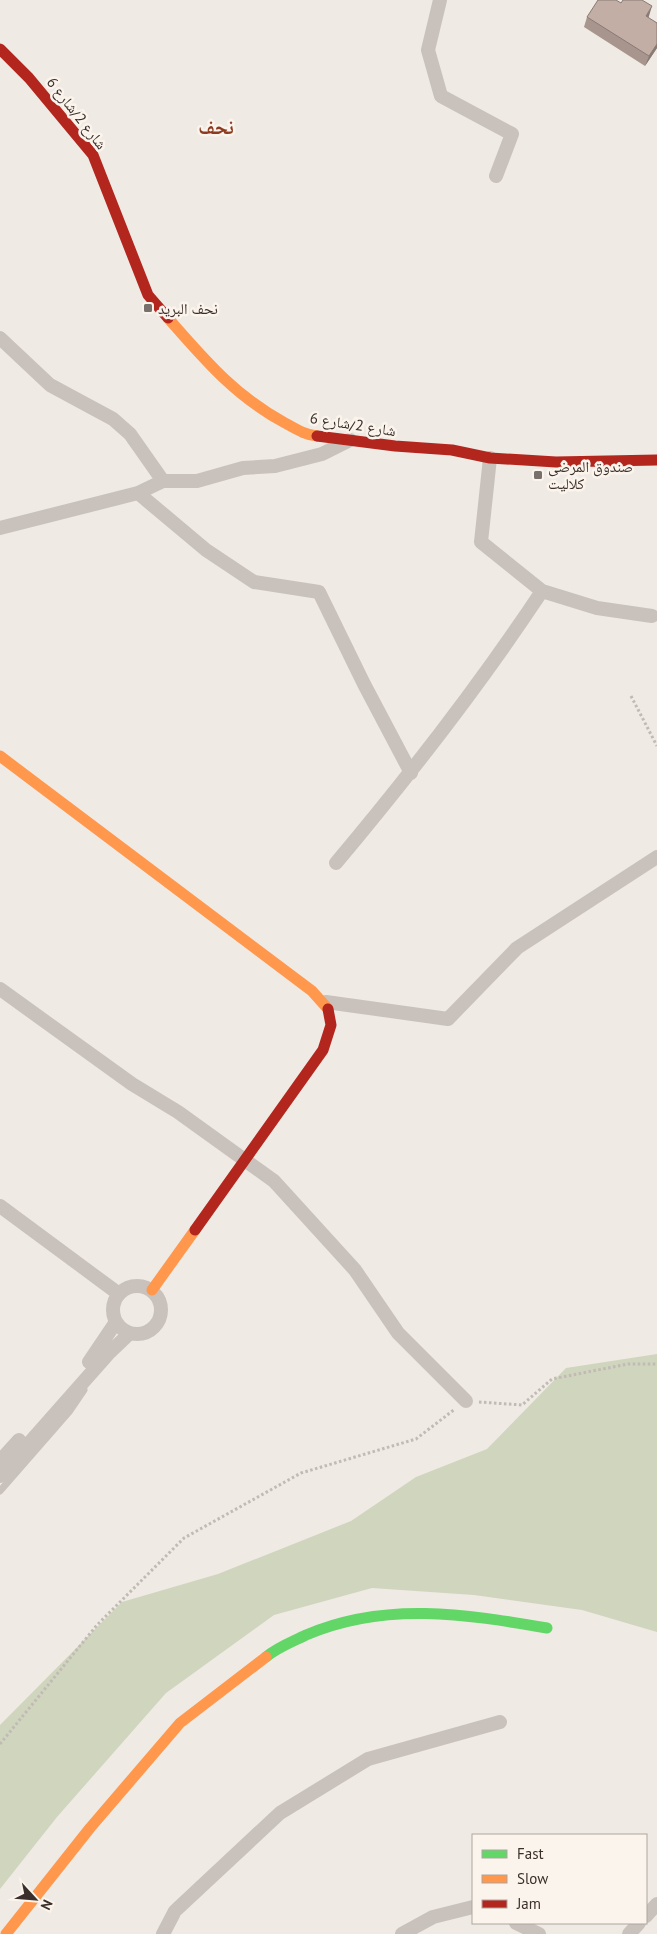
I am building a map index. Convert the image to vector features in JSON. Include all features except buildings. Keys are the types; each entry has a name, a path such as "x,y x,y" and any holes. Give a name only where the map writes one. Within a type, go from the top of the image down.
{"street":[{"path":"440,0 428,50 440,96 512,134 496,176"},
{"name":"شارع 2/شارع 6","path":"0,49 29,78 93,155 148,295 220,377 261,410 307,434 395,446 452,450 490,458 556,462 657,460"},
{"path":"0,338 50,385 113,419 130,434 163,481"},
{"path":"0,528 138,493 163,481 197,481 243,468 275,466 322,454 350,440"},
{"path":"490,458 480,542 542,591 597,608 652,616"},
{"path":"138,493 206,550 254,582 319,592 364,684 411,772"},
{"path":"336,863 411,772 498,658 542,591"},
{"path":"0,756 326,1002 448,1019 517,948 657,857"},
{"path":"0,989 132,1084 178,1112 274,1181 355,1270 398,1333 466,1401"},
{"path":"152,1290 323,1050 330,1034 332,1020 326,1002"},
{"path":"0,1206 119,1294"},
{"path":"138,1285 152,1290 157,1296 162,1310 158,1323 147,1332 130,1332 116,1322 113,1307 119,1294 131,1286 138,1285"},
{"path":"0,1461 96,1354 116,1322"},
{"path":"0,1476 108,1354 130,1332"},
{"path":"6,1934 84,1835 180,1723 277,1648 321,1629 355,1618 400,1613 485,1617 547,1628"},
{"path":"162,1934 175,1911 280,1813 368,1759 500,1722"},
{"path":"647,1915 657,1904"},
{"path":"402,1934 433,1917 472,1907"},
{"path":"518,1924 539,1934"},
{"path":"628,1934 638,1924"}],"lane":[{"path":"0,1491 69,1412 108,1354"}],"path":[{"path":"631,696 657,746"},
{"path":"0,1744 97,1625 184,1538 301,1473 416,1439 466,1401 522,1405 552,1379 628,1364 657,1364"}],"green space":[{"path":"657,1354 657,1632 582,1610 474,1595 372,1588 274,1615 166,1693 57,1817 0,1889 0,1725 122,1602 218,1574 351,1521 416,1477 487,1449 566,1368"}],"traffic: fast":[{"path":"266,1657 280,1647 336,1624 395,1614 456,1615 547,1628"}],"traffic: slow":[{"path":"168,318 208,363 251,401 297,429 317,436"},
{"path":"0,756 312,991 328,1009"},
{"path":"152,1290 195,1230"},
{"path":"6,1934 90,1828 180,1723 266,1657"}],"traffic: jam":[{"path":"0,49 29,78 93,155 148,295 168,318"},
{"path":"317,436 395,446 452,450 490,458 556,462 657,460"},
{"path":"195,1230 323,1050 331,1025 328,1009"}],"place":[{"name":"نحف البريد","path":"148,308"},
{"name":"صندوق المرضى كلاليت","path":"538,475"}],"district":[{"name":"نحف","path":"216,127"}]}
